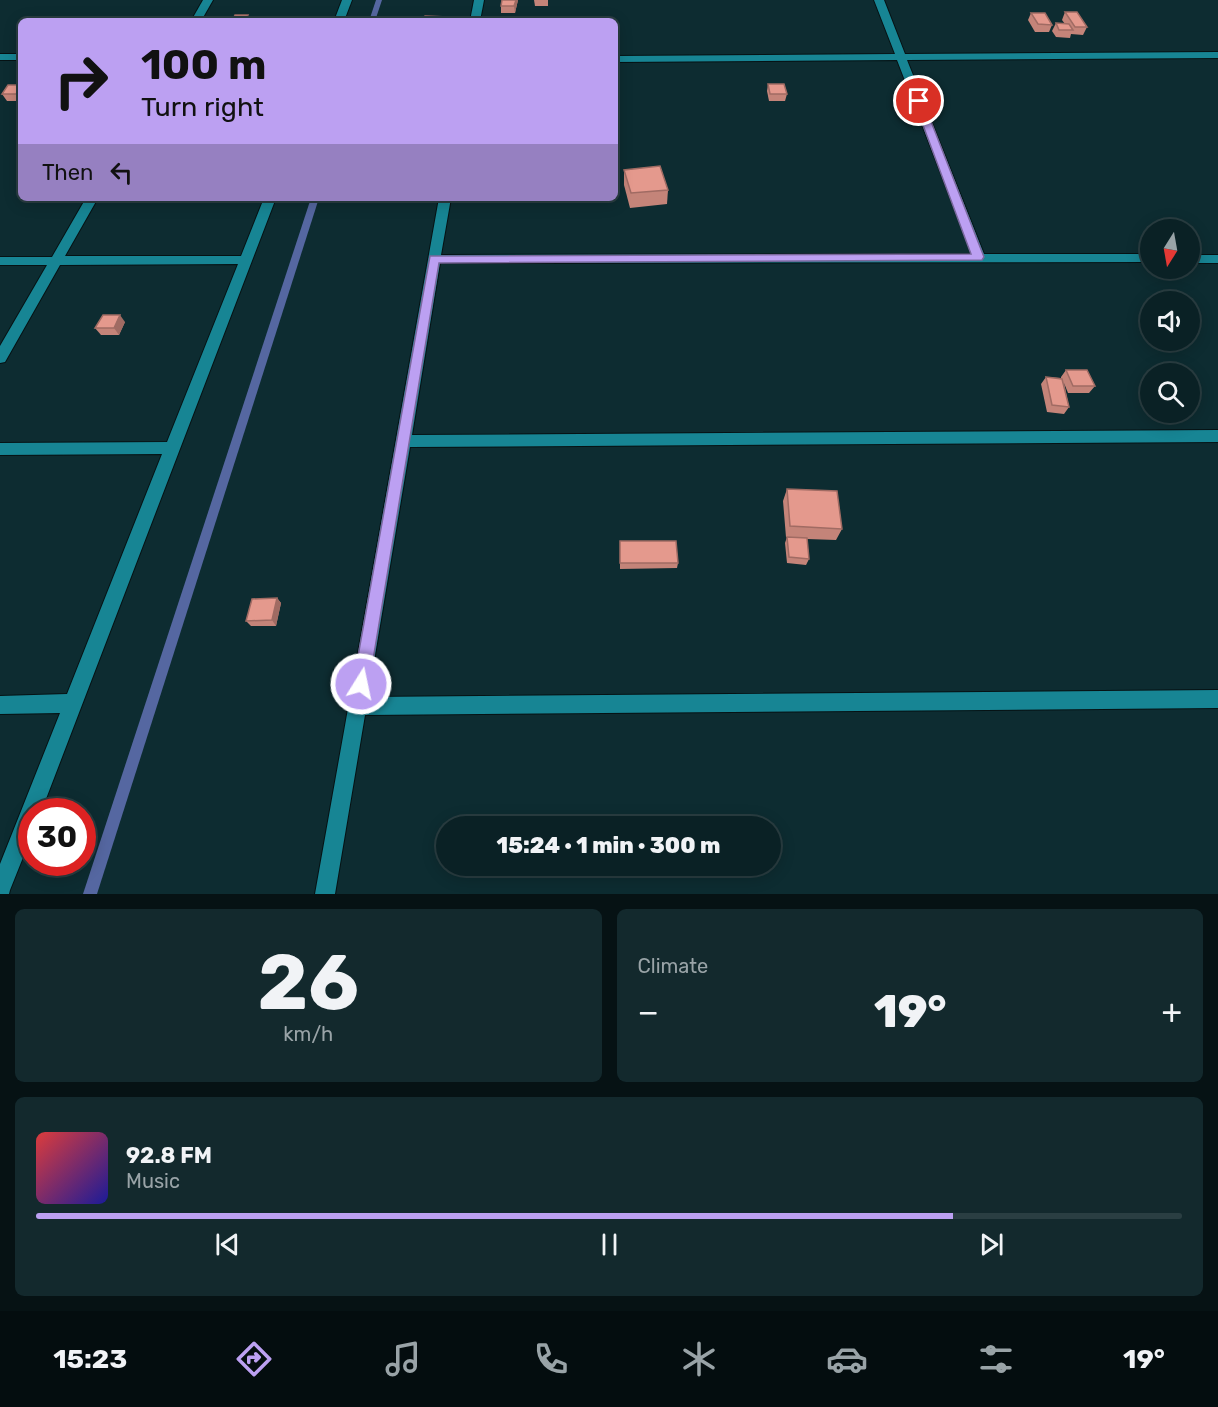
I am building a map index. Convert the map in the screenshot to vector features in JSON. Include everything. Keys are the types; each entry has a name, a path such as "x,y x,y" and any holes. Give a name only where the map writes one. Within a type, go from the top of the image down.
{"street":[{"path":"198,18 208,0"},
{"path":"340,18 347,0"},
{"path":"476,18 479,0"},
{"path":"879,0 978,257"},
{"path":"618,59 1218,55"},
{"path":"0,57 18,57"},
{"path":"0,358 90,201"},
{"path":"0,890 269,201"},
{"path":"325,894 444,201"},
{"path":"434,259 1140,258"},
{"path":"1200,259 1218,259"},
{"path":"0,261 246,260"},
{"path":"404,441 1218,436"},
{"path":"0,449 172,448"},
{"path":"357,706 1218,699"},
{"path":"0,705 73,703"}],"building":[{"path":"502,0 516,0 514,6 501,6"},
{"path":"1065,12 1077,12 1087,27 1075,27"},
{"path":"1031,13 1045,13 1052,25 1038,24"},
{"path":"235,15 248,15 246,18 234,18"},
{"path":"425,16 447,17 446,18 424,18"},
{"path":"1056,23 1069,24 1073,30 1059,30"},
{"path":"768,84 784,84 787,94 770,94"},
{"path":"8,85 18,85 16,94 2,94"},
{"path":"660,166 668,190 631,193 624,170"},
{"path":"103,315 120,315 114,328 95,328"},
{"path":"1066,370 1087,370 1095,386 1073,386"},
{"path":"1046,377 1062,379 1069,407 1052,405"},
{"path":"787,489 837,491 842,529 790,526"},
{"path":"787,537 807,538 809,559 789,557"},
{"path":"620,541 676,541 678,563 620,563"},
{"path":"277,598 272,620 246,621 252,599"}],"waterway":[{"path":"373,18 379,0"},
{"path":"90,894 314,201"}],"route":[{"path":"361,684 434,259 978,257 919,101"}]}
